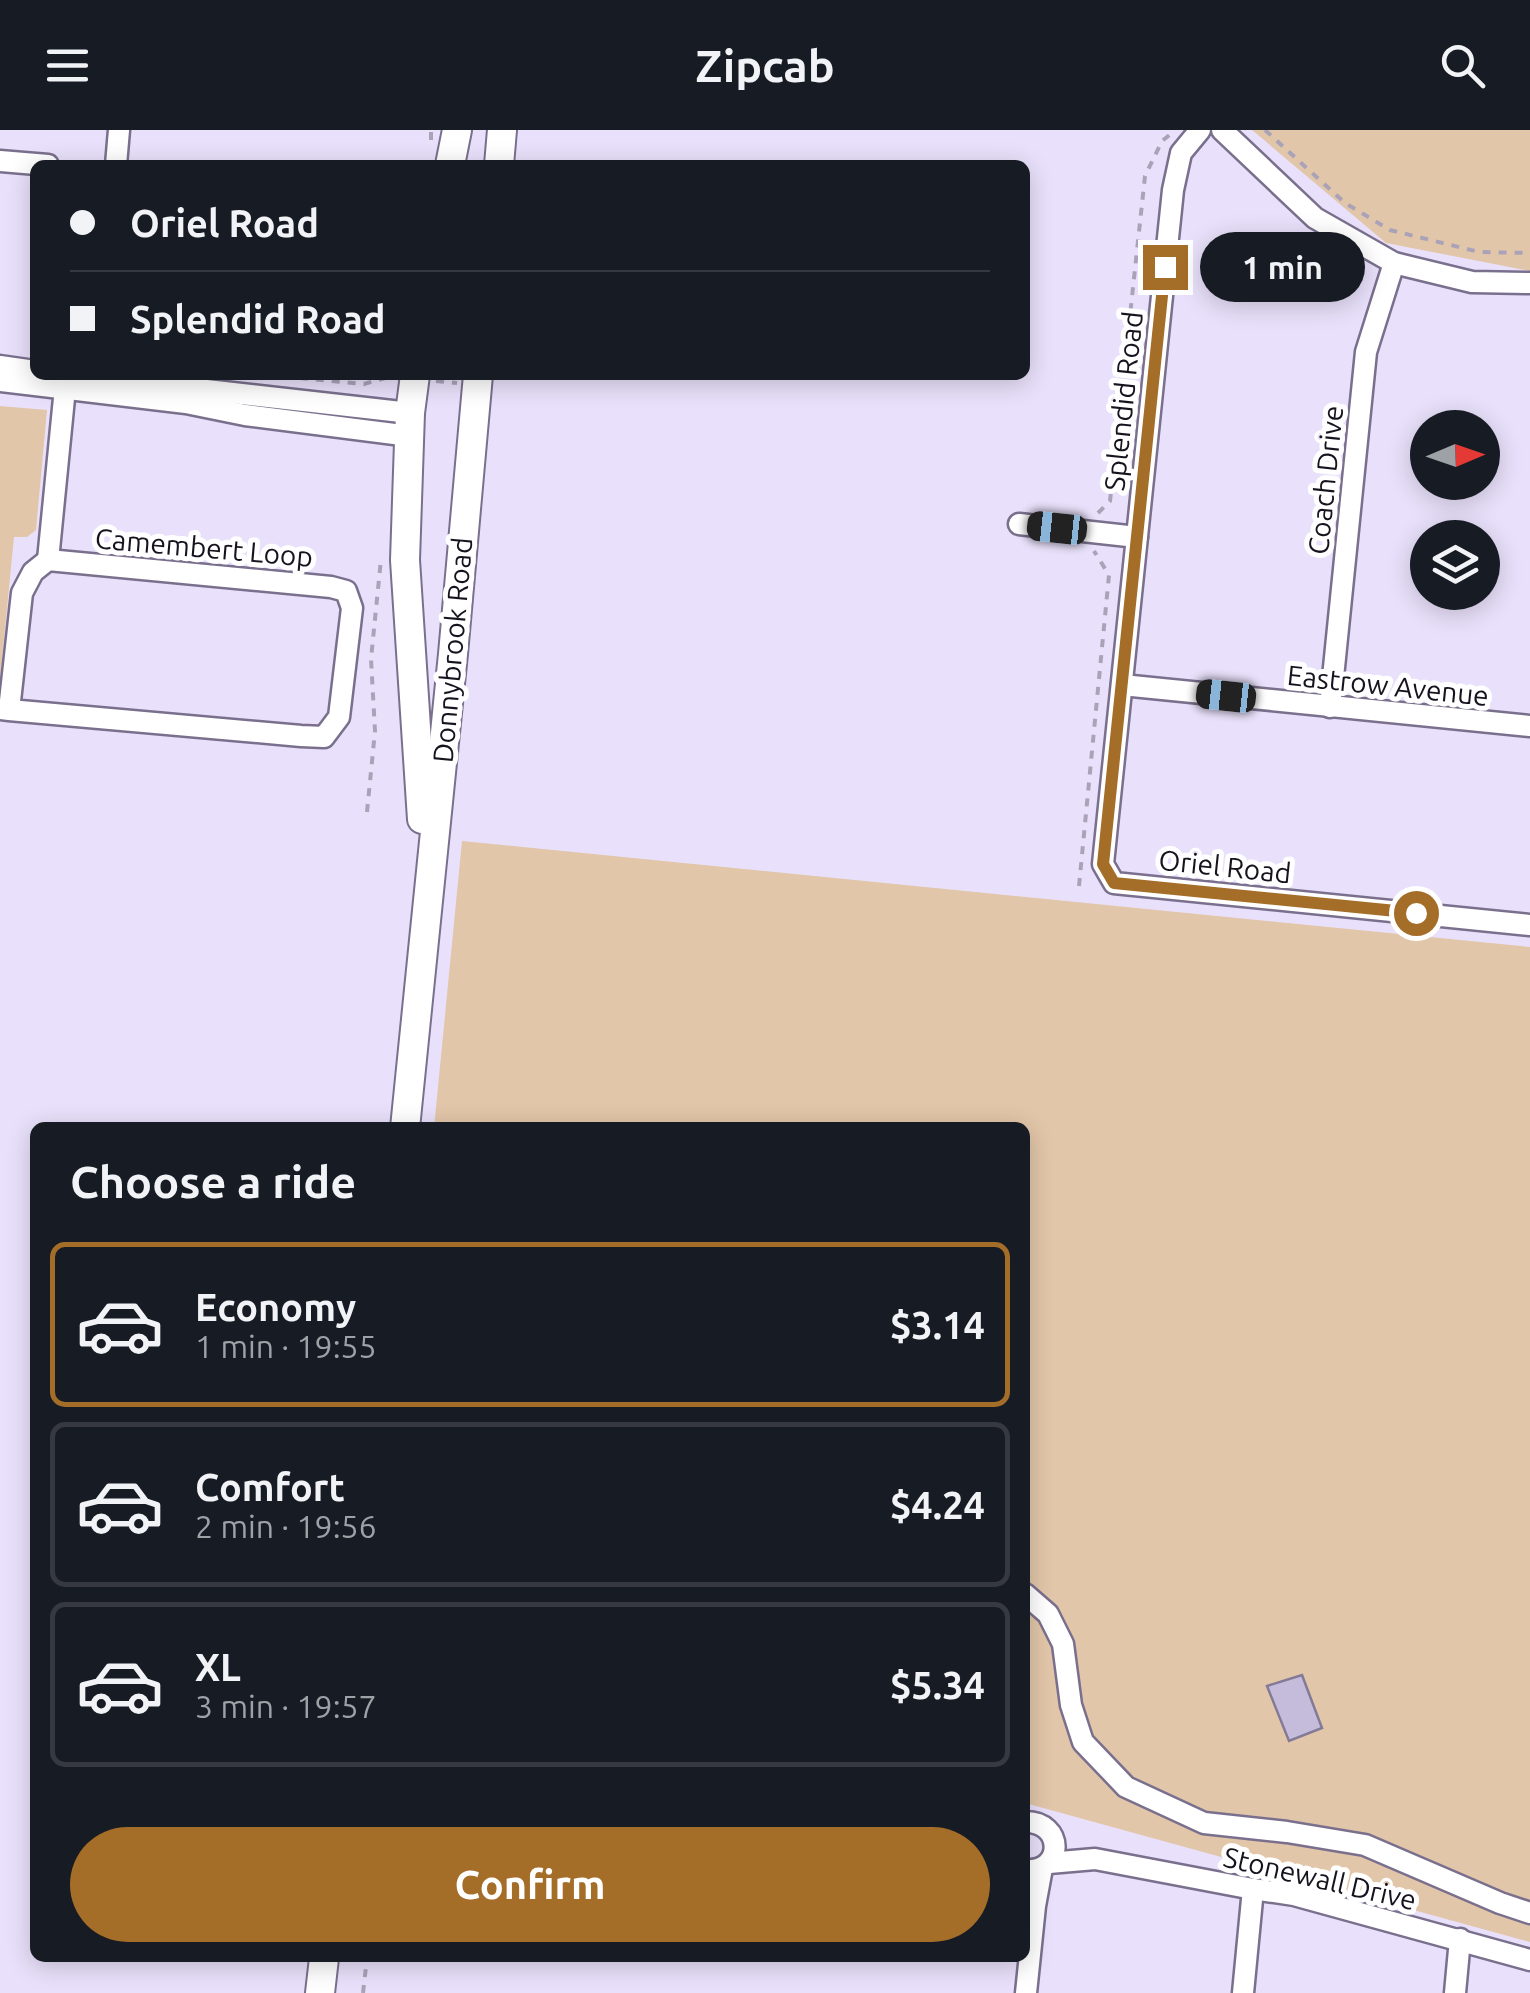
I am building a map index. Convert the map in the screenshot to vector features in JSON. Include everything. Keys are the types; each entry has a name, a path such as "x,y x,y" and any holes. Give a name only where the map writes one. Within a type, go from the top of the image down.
{"main road":[{"path":"451,160 457,130"},
{"path":"499,160 502,130"},
{"name":"Donnybrook Road","path":"404,380 410,425 404,560 422,807 426,925"},
{"name":"Donnybrook Road","path":"406,1122 477,380"},
{"path":"320,1993 324,1962"}],"street":[{"path":"116,160 119,130"},
{"name":"Splendid Road","path":"1122,685 1174,190 1182,153 1200,130"},
{"path":"1222,130 1315,218 1394,263 1472,282 1530,284"},
{"path":"0,161 30,164"},
{"name":"Coach Drive","path":"1330,707 1366,352 1394,263"},
{"path":"0,366 30,370"},
{"path":"0,381 69,382 261,417 410,425"},
{"path":"48,560 69,382"},
{"path":"1019,524 1137,537"},
{"name":"Camembert Loop","path":"48,560 330,586 346,591 352,608 339,718 324,737 4,710 22,593 34,572 48,560"},
{"name":"Eastrow Avenue","path":"1122,685 1530,726"},
{"name":"Oriel Road","path":"1122,685 1103,864 1114,883 1530,925"},
{"path":"1030,1598 1048,1614 1062,1644 1071,1705 1084,1742 1126,1787 1204,1824 1366,1844 1500,1903 1530,1912"},
{"name":"Stonewall Drive","path":"1030,1822 1038,1823 1095,1859"},
{"path":"1030,1954 1039,1867 1055,1848 1050,1832"},
{"name":"Stonewall Drive","path":"1039,1867 1095,1859 1294,1895 1530,1960"},
{"path":"1243,1993 1252,1889"},
{"path":"1455,1993 1460,1939"},
{"path":"1012,1993 1016,1962"},
{"path":"1026,1993 1029,1962"}],"path":[{"path":"1079,886 1109,575 1092,548 1094,532 1098,511 1110,502 1145,176 1162,141 1175,130"},
{"path":"1265,130 1346,204 1390,230 1478,252 1530,253"},
{"path":"321,380 364,384 384,380"},
{"path":"366,812 375,731 372,660 381,561"},
{"path":"363,1993 367,1962"}],"shaded area":[{"path":"1252,130 1530,130 1530,271 1386,243"},
{"path":"0,406 47,410 36,530 27,537 14,537 0,680"},
{"path":"462,841 1530,947 1530,1942 1030,1804 1030,1122 435,1122"}],"building":[{"path":"1302,1675 1322,1728 1289,1741 1267,1686"}],"route":[{"path":"1165,267 1103,864 1114,883 1416,913"}]}
